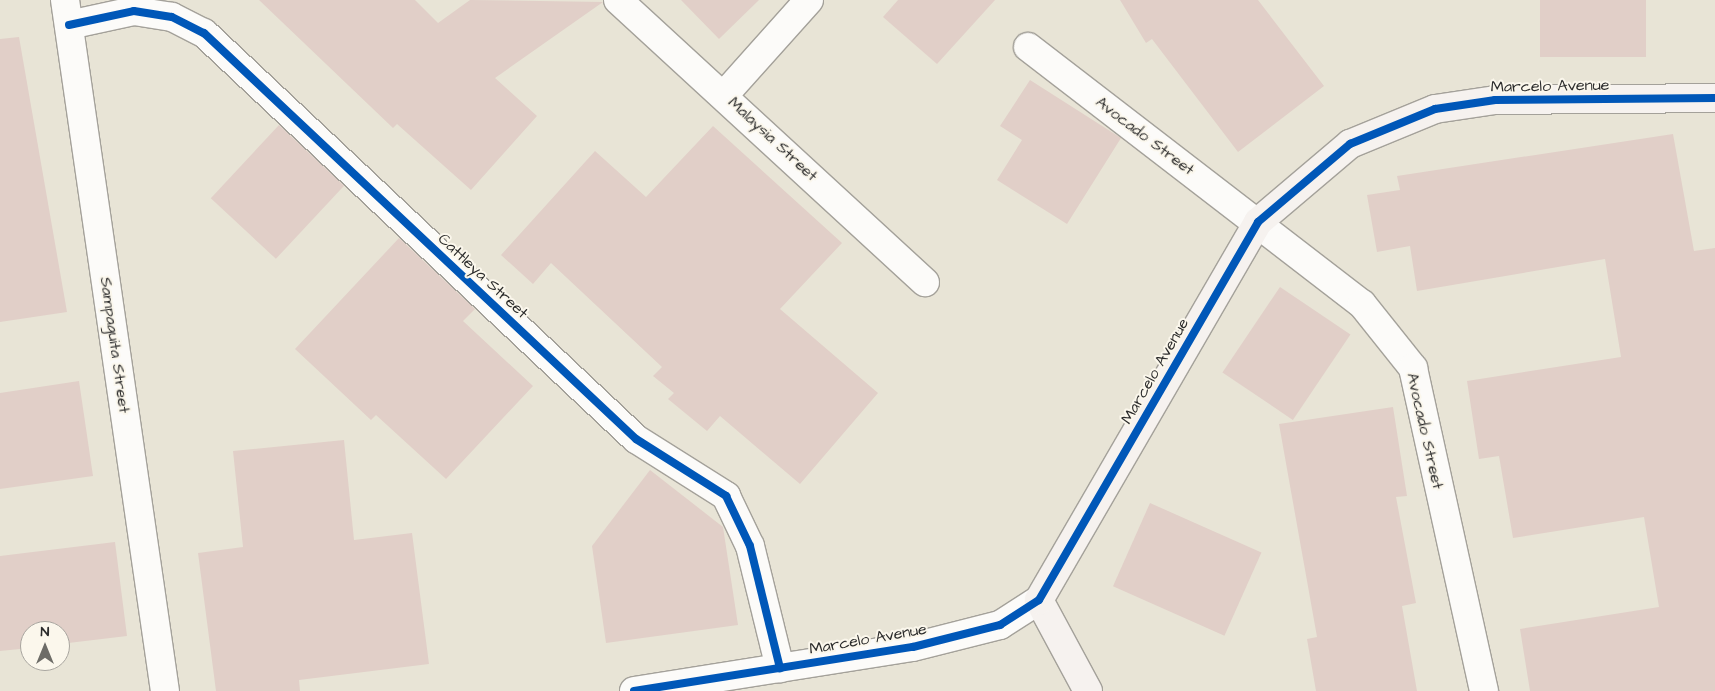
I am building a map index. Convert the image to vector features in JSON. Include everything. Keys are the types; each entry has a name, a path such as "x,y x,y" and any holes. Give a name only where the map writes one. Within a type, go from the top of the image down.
{"street":[{"name":"Malaysia Street","path":"618,0 724,94 925,282"},
{"path":"724,94 809,0"},
{"name":"Cattleya Street","path":"67,13 134,11 172,17 204,33 636,439 726,496 750,546 780,668"},
{"name":"Sampaguita Street","path":"67,13 165,691"},
{"name":"Avocado Street","path":"1028,47 1258,222 1362,304 1413,368 1484,691"},
{"name":"Marcelo Avenue","path":"634,691 913,647 1000,625 1039,600 1258,222 1350,144 1435,109 1495,100 1715,98"},
{"path":"1039,600 1088,691"}],"building":[{"path":"259,0 415,0 438,23 470,0 603,2 495,78 537,116 471,190 397,124 393,128"},
{"path":"681,0 759,0 719,39"},
{"path":"898,0 995,0 937,64 883,17"},
{"path":"1120,0 1258,0 1324,86 1238,152 1152,39 1146,43"},
{"path":"1540,0 1646,0 1646,57 1540,57"},
{"path":"19,37 67,312 0,322 0,39"},
{"path":"1030,80 1121,138 1067,224 997,180 1022,140 1000,126"},
{"path":"279,125 344,186 276,259 211,198"},
{"path":"713,126 842,243 780,309 878,393 800,484 720,416 707,431 668,399 674,393 653,376 662,367 551,263 533,284 501,255 595,151 646,197"},
{"path":"1673,134 1694,251 1715,248 1715,691 1530,691 1520,629 1659,607 1644,517 1513,538 1499,456 1479,459 1467,381 1621,357 1605,259 1417,291 1410,246 1377,252 1367,195 1400,190 1397,176"},
{"path":"399,238 475,309 463,321 533,386 446,479 376,415 371,420 295,349"},
{"path":"1280,287 1350,335 1293,420 1222,372"},
{"path":"79,381 93,476 0,489 0,393"},
{"path":"1393,407 1407,496 1396,497 1416,603 1402,606 1417,691 1316,691 1307,639 1317,637 1279,424"},
{"path":"344,440 354,540 412,533 429,664 299,680 300,691 216,691 198,553 243,547 233,451"},
{"path":"650,470 723,527 738,625 606,643 592,546"},
{"path":"1150,503 1261,553 1224,636 1113,586"},
{"path":"115,542 127,636 70,643 70,621 20,621 20,649 0,651 0,556"}],"cycle path":[{"path":"69,25 134,11 172,17 204,33 636,439 726,496 750,546 780,668"},
{"path":"634,691 913,647 1000,625 1039,600 1258,222 1350,144 1435,109 1495,100 1715,98"}]}
